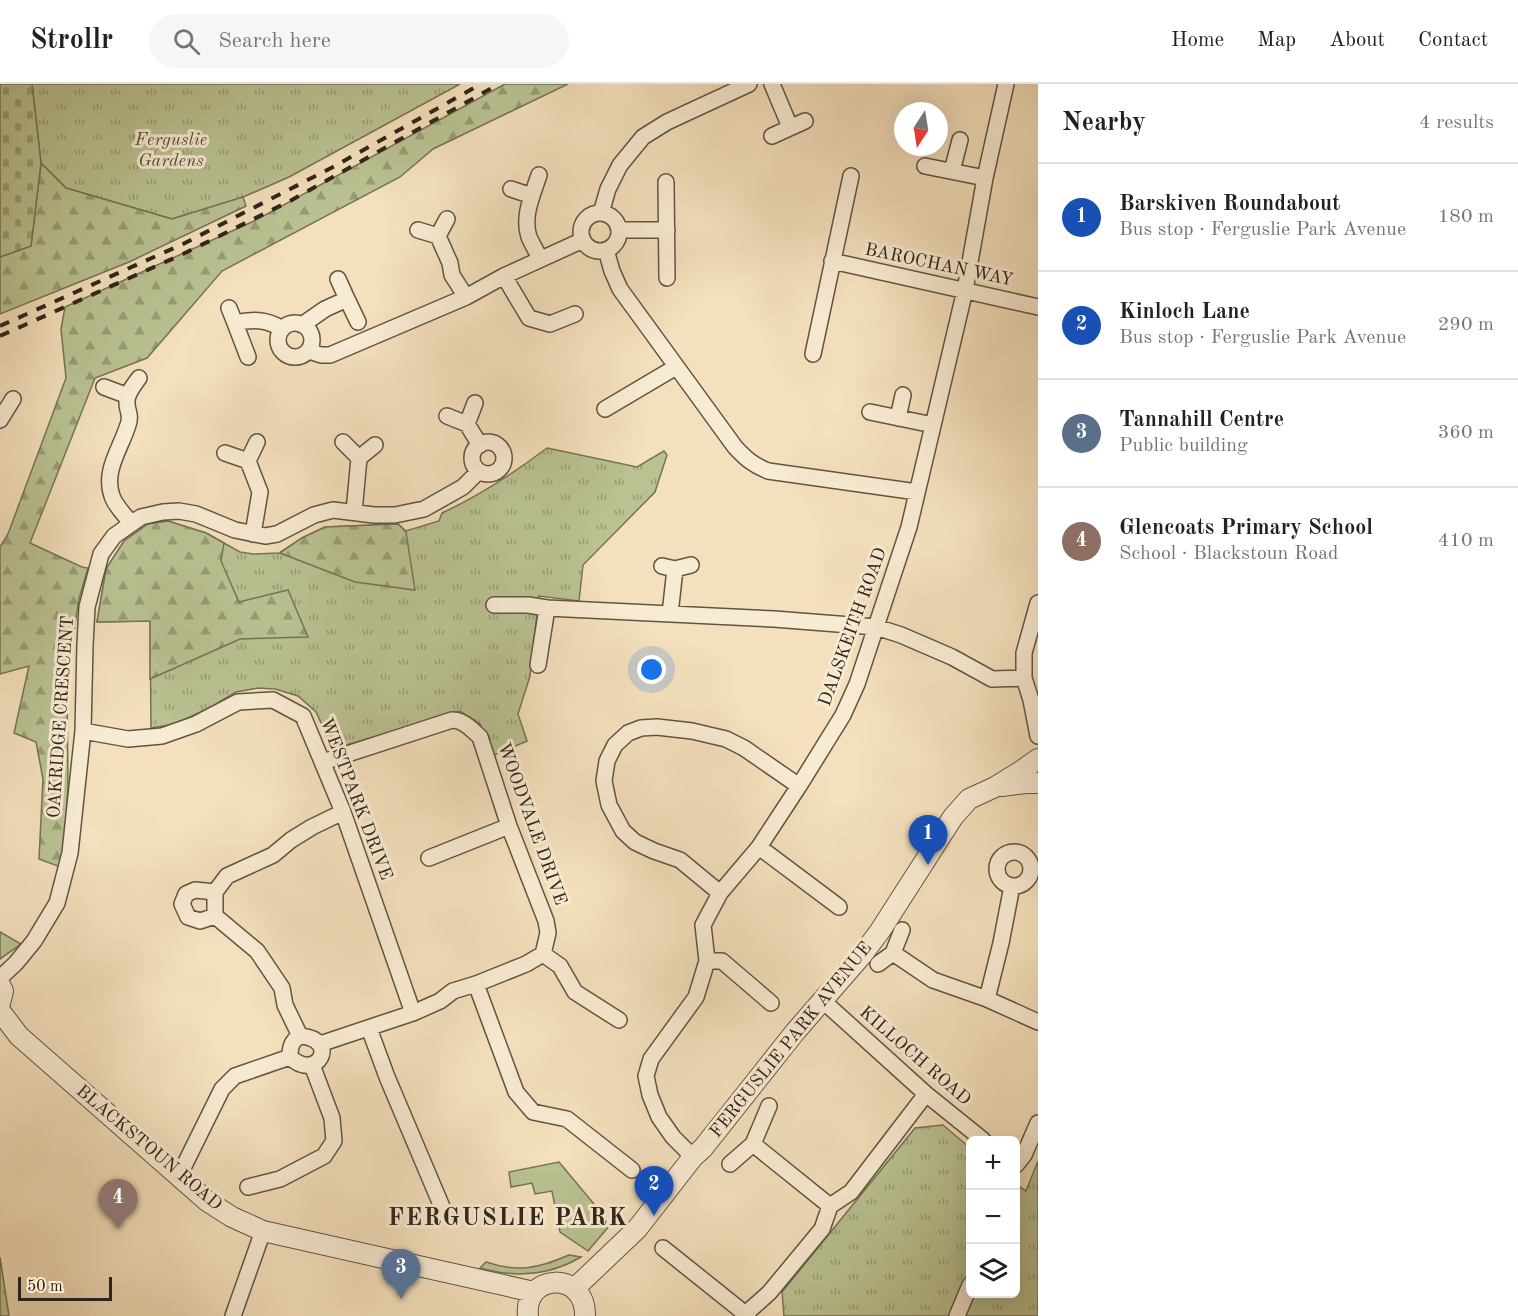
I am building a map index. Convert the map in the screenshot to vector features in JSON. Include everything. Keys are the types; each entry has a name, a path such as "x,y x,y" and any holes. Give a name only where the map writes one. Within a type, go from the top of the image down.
{"street":[{"path":"601,213 608,189 620,165 643,136 667,122 749,84"},
{"path":"772,84 790,127"},
{"name":"DALSKEITH ROAD","path":"693,1157 673,1137 659,1117 650,1095 646,1076 651,1059 696,997 707,961 703,925 720,893 759,847 843,715 857,684 909,527 965,290 985,178 1006,84"},
{"path":"772,136 805,121"},
{"path":"952,171 960,140"},
{"path":"925,166 985,178"},
{"path":"539,175 526,219 529,236 540,259"},
{"path":"813,354 851,176"},
{"path":"666,182 667,278"},
{"path":"511,189 532,196"},
{"path":"601,213 613,218 617,223 618,239 606,250 593,250 583,240 581,234 585,221 601,213"},
{"path":"438,236 447,219"},
{"path":"418,230 438,236 450,263 452,275 466,297"},
{"path":"619,230 667,230"},
{"path":"309,351 330,355 466,297 504,276 583,240"},
{"path":"606,250 620,289 735,447 748,461 768,471 917,492"},
{"name":"BAROCHAN WAY","path":"832,261 1038,307"},
{"path":"504,276 529,318 550,324 574,314"},
{"path":"338,279 358,322"},
{"path":"302,325 325,309 347,299"},
{"path":"229,308 248,357"},
{"path":"235,323 259,320 282,329"},
{"path":"291,324 302,325 312,336 309,351 300,357 289,357 280,350 278,339 282,329 291,324"},
{"path":"605,409 676,367"},
{"path":"131,523 112,497 109,479 130,417 126,402 139,378"},
{"path":"104,387 128,396"},
{"path":"898,417 903,395"},
{"path":"0,420 13,399"},
{"path":"467,424 475,402"},
{"path":"870,412 933,425"},
{"path":"447,416 467,424 480,445 475,450 472,460 479,471"},
{"path":"253,534 260,492 248,461 257,442"},
{"path":"343,442 359,458"},
{"name":"OAKRIDGE CRESCENT","path":"0,978 34,941 57,903 70,854 83,731 87,607 101,554 114,536 141,517 163,512 179,511 196,514 235,530 265,536 277,534 314,515 333,510 395,515 424,509 463,487 479,471 484,474 495,473 503,466 502,450 499,446 489,442 480,445"},
{"path":"354,512 359,458 375,445"},
{"path":"225,453 248,461"},
{"path":"670,614 668,567 691,565"},
{"path":"1038,603 1024,653 1024,678 1035,705 1038,736"},
{"path":"494,605 774,619 876,627 952,657 992,680 1024,678"},
{"path":"538,665 547,608"},
{"name":"WESTPARK DRIVE","path":"83,731 128,739 162,736 196,724 238,702 273,700 303,716 343,812 413,1013"},
{"name":"WOODVALE DRIVE","path":"323,762 452,720 458,720 469,727 480,737 509,826 546,921 548,933 543,954"},
{"path":"720,893 680,860 634,842 623,831 609,805 604,781 607,761 615,745 628,733 641,728 657,727 692,731 726,739 744,748 798,786"},
{"name":"FERGUSLIE PARK AVENUE","path":"575,1288 637,1229 693,1157 703,1148 862,954 880,931 953,817 969,799 995,787 1038,759"},
{"name":"FERGUSLIE PARK AVENUE","path":"995,787 1038,783"},
{"path":"300,1036 285,1005 282,988 257,951 216,916 215,892 227,876 273,855 312,827 343,812"},
{"path":"429,858 509,826"},
{"path":"759,847 839,907"},
{"path":"987,999 1012,886"},
{"path":"215,892 195,890 186,894 182,904 188,917 200,921 216,916"},
{"path":"878,964 893,953 902,930"},
{"path":"893,953 933,980 987,999 1038,1022"},
{"path":"320,1044 413,1013 440,1001 453,991 526,964 543,954 560,966 575,992 619,1020"},
{"path":"707,961 722,961 771,1003"},
{"path":"476,984 516,1092 533,1112 567,1119 632,1170"},
{"path":"0,985 3,991 0,1003"},
{"name":"KILLOCH ROAD","path":"822,1000 926,1094 977,1136"},
{"name":"BLACKSTOUN ROAD","path":"0,1011 19,1036 207,1201 232,1217 263,1232 534,1292"},
{"path":"369,1028 387,1077 445,1214"},
{"path":"300,1036 308,1037 320,1044 322,1054 320,1060 312,1065 301,1065 290,1057 292,1044 300,1036"},
{"path":"179,1176 222,1089 235,1076 290,1057"},
{"path":"248,1187 280,1179 324,1156 334,1140 332,1118 312,1065"},
{"path":"663,1248 745,1315 769,1293 822,1229 830,1206 851,1192 926,1094"},
{"path":"730,1164 753,1144 769,1106"},
{"path":"1020,1160 1038,1123"},
{"path":"753,1144 830,1206"},
{"path":"232,1316 263,1232"},
{"path":"528,1316 529,1299 534,1292 551,1282 561,1282 575,1288 582,1296 585,1316"},
{"path":"957,1316 966,1295"}],"green space":[{"path":"0,84 32,84 41,163 31,246 0,257"},
{"name":"Ferguslie Gardens","path":"32,84 460,84 289,177 241,198 172,219 66,188 41,163"},
{"path":"505,84 568,84 433,149 400,177 222,271 147,358 95,378 30,543 88,568 79,599 67,677 68,786 63,868 39,859 43,779 36,742 14,733 29,666 0,674 0,547 8,534 66,378 61,329 65,307 254,221"},
{"path":"41,163 66,188 172,219 243,197 246,206 129,262 0,314 0,257 31,246"},
{"path":"547,448 637,467 664,451 667,455 655,492 583,565 579,601 539,596 530,676 518,714 527,741 494,755 480,724 460,711 333,749 316,712 298,696 275,689 258,688 236,692 175,724 151,728 150,621 97,622 106,569 124,541 148,524 168,521 206,533 240,552 253,554 279,553 325,527 398,524 406,531 439,521 442,513 497,483"},
{"path":"168,521 206,533 224,543 221,561 239,602 288,590 308,637 240,639 150,679 150,621 97,622 106,569 124,541 148,524"},
{"path":"398,524 406,532 415,590 355,582 280,553 302,538 325,527"},
{"path":"0,932 21,944 0,959"},
{"path":"943,1125 966,1145 966,1298 1020,1298 1020,1187 1026,1191 1038,1161 1038,1316 784,1316 782,1292 915,1128"},
{"path":"559,1162 604,1216 602,1219 610,1225 588,1251 560,1232 552,1191 535,1194 532,1183 511,1187 509,1172"},
{"path":"569,1255 581,1257 557,1268 532,1273 506,1273 480,1268 486,1262 508,1267 528,1268"},
{"path":"0,1257 9,1316 0,1316"}],"railway":[{"path":"0,326 183,244 333,167 481,84"},
{"path":"0,336 183,254 290,201 499,84"}],"place":[{"name":"Barskiven Roundabout","path":"928,865"},
{"name":"Kinloch Lane","path":"654,1216"},
{"name":"Glencoats Primary School","path":"118,1229"},
{"name":"Tannahill Centre","path":"401,1299"}],"district":[{"name":"FERGUSLIE PARK","path":"508,1219"}]}
